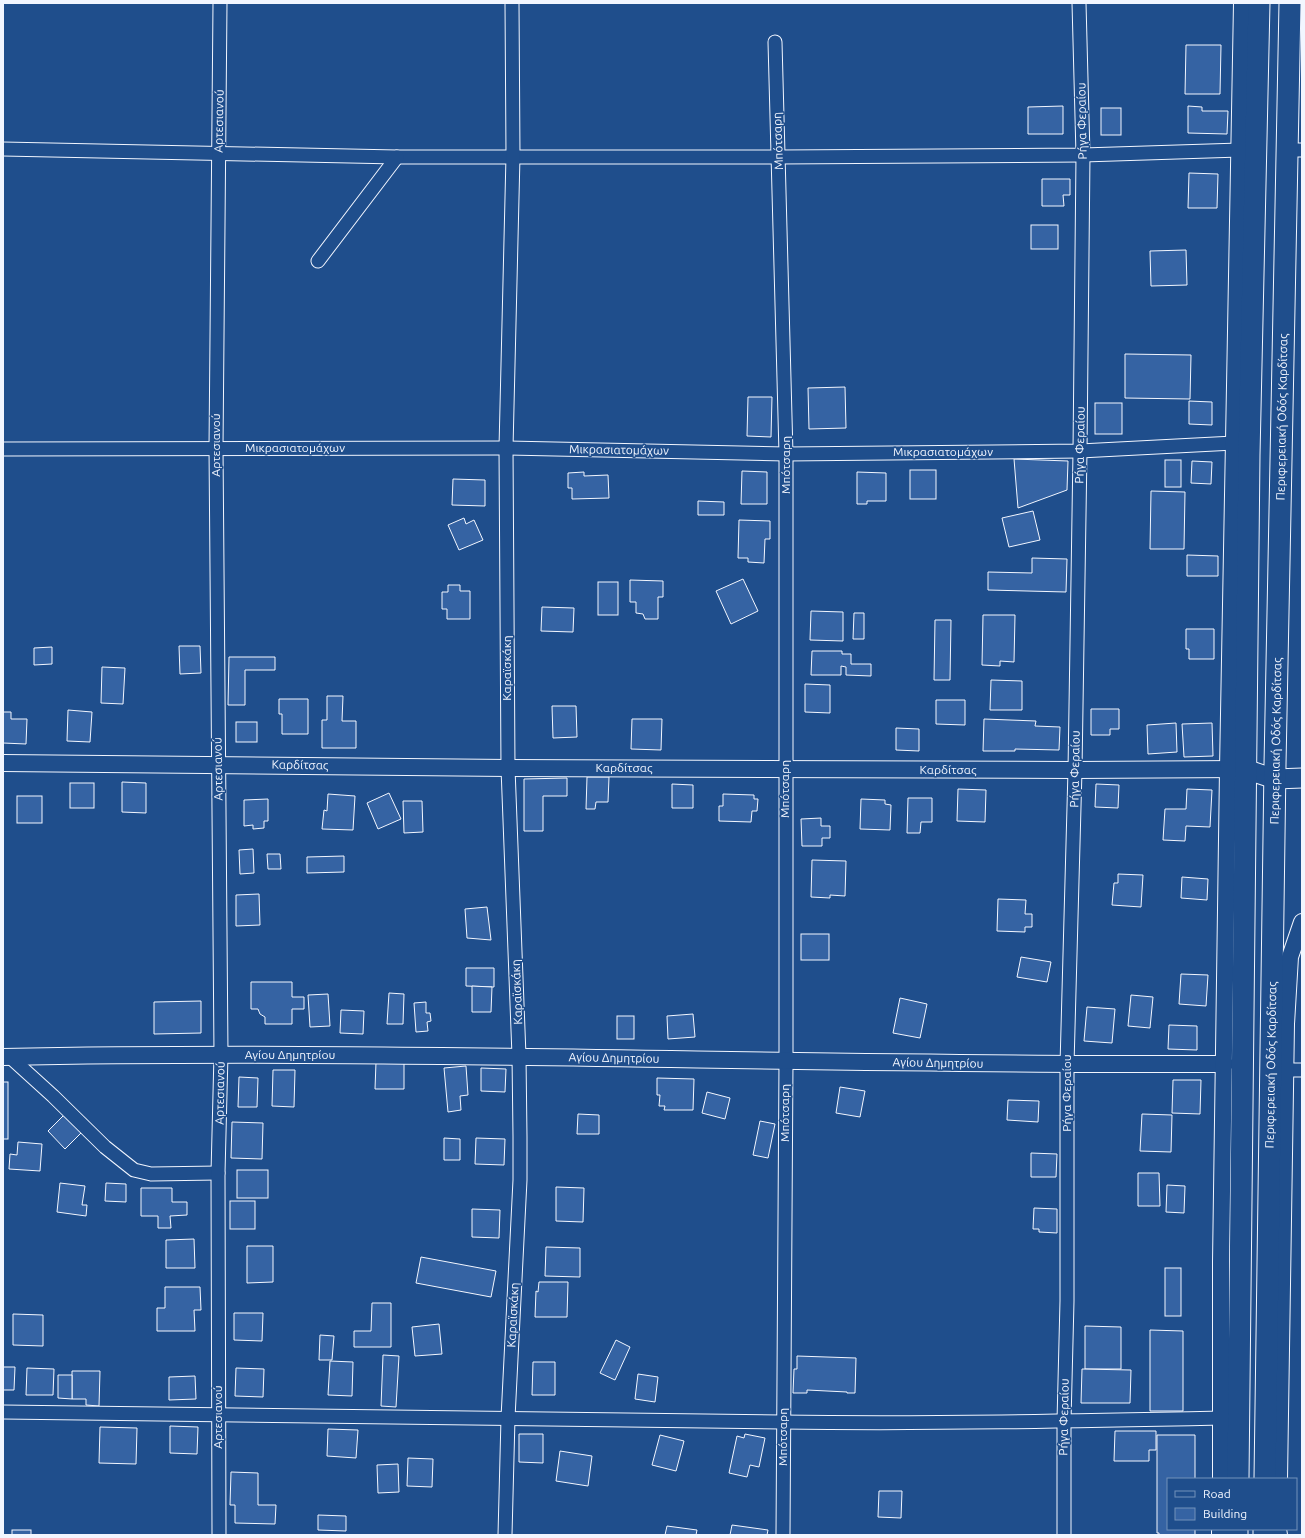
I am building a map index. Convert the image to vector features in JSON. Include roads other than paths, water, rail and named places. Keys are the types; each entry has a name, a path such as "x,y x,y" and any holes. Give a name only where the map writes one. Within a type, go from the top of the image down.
{"main road":[{"path":"1238,1478 1237,769 1249,447 1260,3"},
{"name":"Περιφερειακή Οδός Καρδίτσας","path":"1265,1478 1275,772 1294,150 1290,3"},
{"path":"1275,772 1302,766"},
{"path":"1237,769 1275,772 1302,778"}],"street":[{"name":"Αρτεσιανού","path":"219,1535 218,1174 221,1054 216,448 220,3"},
{"name":"Καραϊσκάκη","path":"506,1535 508,1418 520,1180 519,1056 508,768 506,448 513,156 512,3"},
{"name":"Ρήγα Φεραίου","path":"1064,1535 1064,1421 1067,1301 1067,1065 1075,770 1083,155 1079,3"},
{"path":"1221,1478 1221,1262 1225,1064 1237,769 1234,443 1242,3"},
{"name":"Μπότσαρη","path":"776,42 786,454 786,1061 783,1535"},
{"path":"3,149 397,157 1083,155 1240,150"},
{"path":"318,260 397,157"},
{"name":"Μικρασιατομάχων","path":"3,448 506,448 786,454 1080,451 1234,443"},
{"name":"Καρδίτσας","path":"3,763 508,768 1075,770 1237,769"},
{"path":"1279,1478 1286,1024 1290,957 1295,938 1302,922"},
{"name":"Αγίου Δημητρίου","path":"6,1057 221,1054 519,1056 1067,1065 1225,1064"},
{"path":"6,1057 53,1096 105,1147 134,1170 151,1174 218,1174"},
{"path":"1285,1070 1302,1070"},
{"path":"3,1412 218,1413 783,1422 1064,1421 1222,1418"}]}
